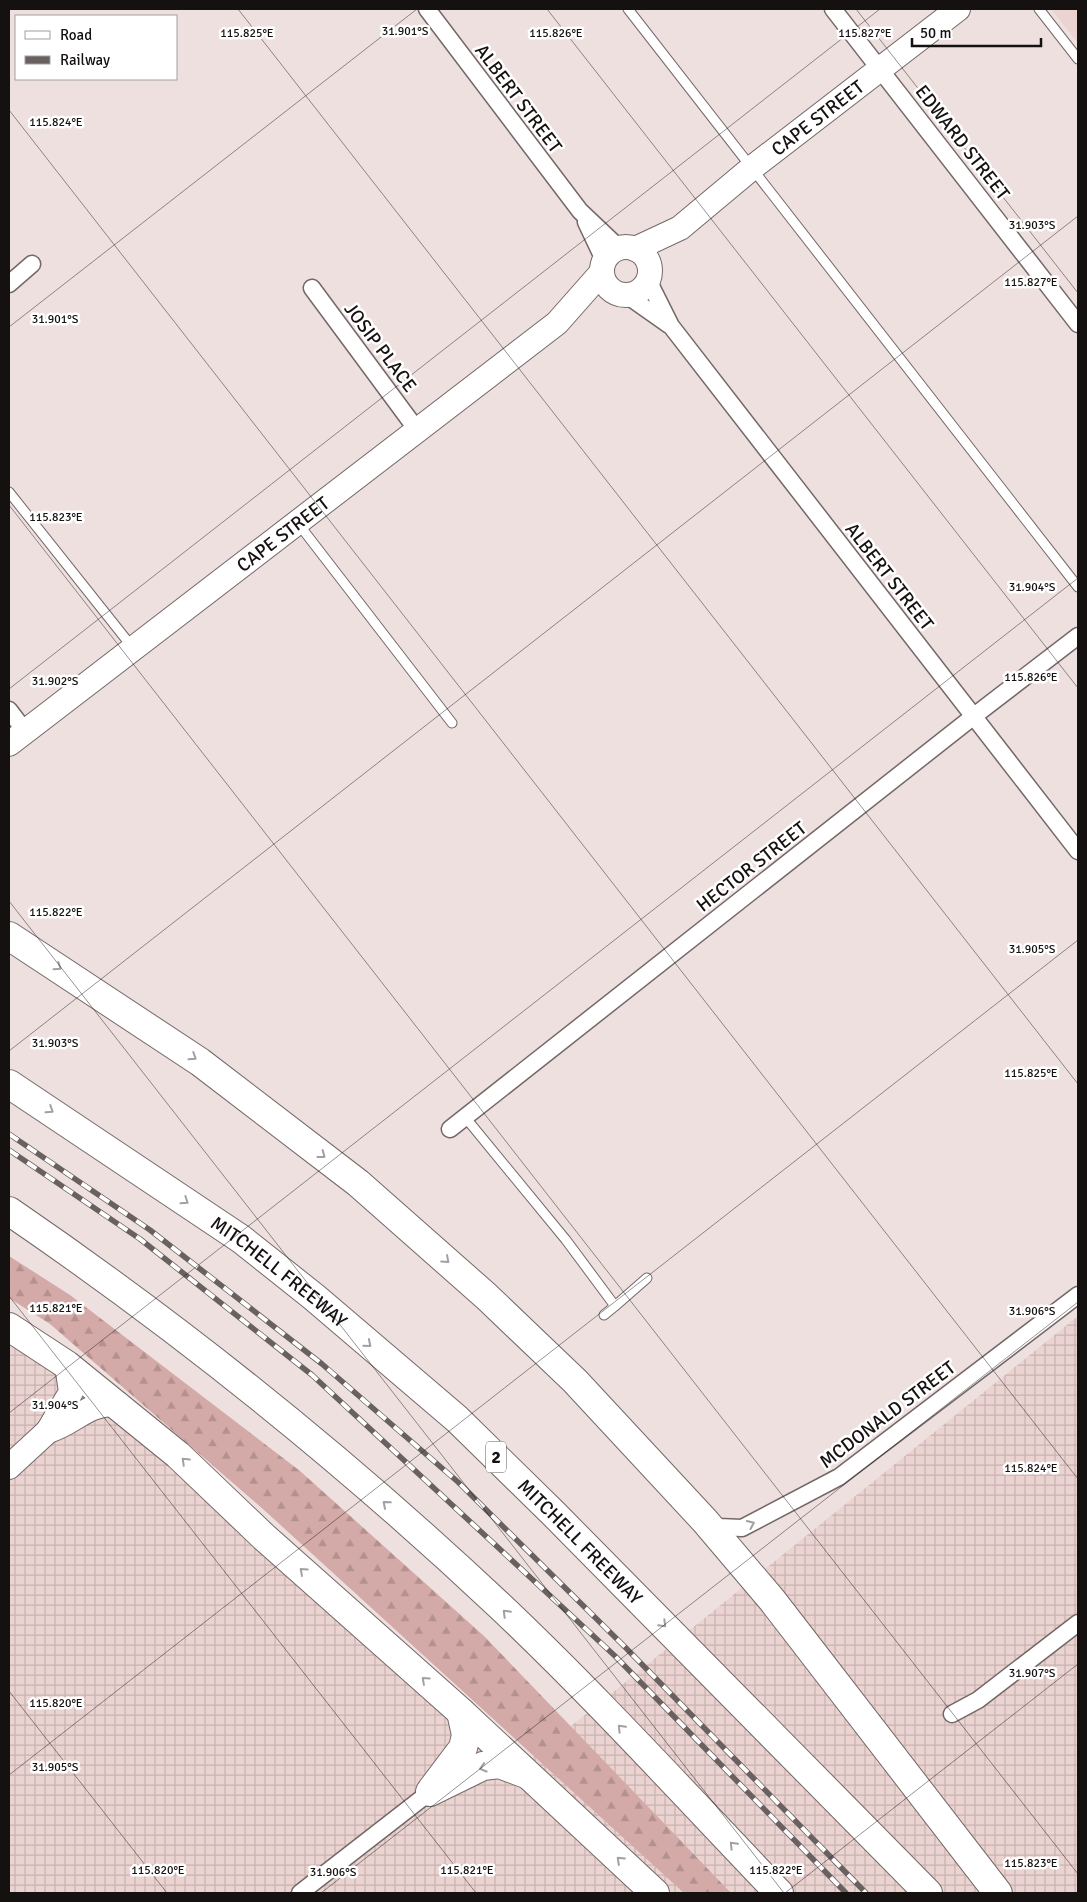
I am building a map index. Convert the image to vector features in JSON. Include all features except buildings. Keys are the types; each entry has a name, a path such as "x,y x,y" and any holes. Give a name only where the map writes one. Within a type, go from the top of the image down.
{"highway":[{"path":"9,936 200,1062 358,1183 486,1296 576,1381 704,1521 783,1614 998,1893"},
{"name":"MITCHELL FREEWAY","path":"9,1084 241,1240 314,1297 458,1419 928,1893"},
{"path":"9,1211 148,1309 238,1379 415,1530 501,1608 579,1684 779,1893"},
{"path":"9,1327 67,1365 118,1404 178,1455 264,1536 461,1712 656,1893"},
{"path":"430,1792 463,1748 466,1735 461,1712"},
{"path":"430,1792 483,1766 499,1764 530,1776"}],"street":[{"name":"ALBERT STREET","path":"427,9 615,257"},
{"name":"EDWARD STREET","path":"833,9 1078,324"},
{"name":"CAPE STREET","path":"17,738 556,323 615,257 680,228 753,168 958,9"},
{"name":"CAPE STREET","path":"649,276 680,228"},
{"path":"615,257 646,258 649,276 642,288 634,293 620,293 609,288 615,257"},
{"path":"9,284 32,264"},
{"name":"ALBERT STREET","path":"649,276 670,326 1078,851"},
{"name":"JOSIP PLACE","path":"312,288 417,430"},
{"name":"ALBERT STREET","path":"620,293 670,326"},
{"name":"CAPE STREET","path":"556,323 620,293"},
{"name":"HECTOR STREET","path":"450,1129 1078,636"},
{"path":"9,710 17,738"},
{"name":"MCDONALD STREET","path":"704,1521 719,1528 742,1528 839,1477 1078,1295"},
{"path":"9,1467 48,1431 71,1392 67,1365"},
{"path":"48,1431 65,1425 86,1409 103,1404 118,1404"},
{"path":"952,1714 978,1700 1078,1623"},
{"path":"300,1893 430,1792"}],"lane":[{"path":"628,9 1078,587"},
{"path":"1039,9 1078,59"},
{"path":"9,492 133,648"},
{"path":"297,522 452,723"},
{"path":"465,1116 566,1240 615,1306"},
{"path":"604,1315 647,1278"}],"shaded area":[{"path":"1051,9 1078,9 1078,43"},
{"path":"1078,1316 1078,1893 9,1893 9,1338 127,1422 513,1773"}],"green space":[{"path":"9,1256 70,1295 300,1471 484,1636 731,1893 684,1893 264,1510 50,1324 9,1298"}],"railway":[{"path":"9,1134 150,1230 322,1364 458,1482 625,1647 866,1893"},
{"path":"9,1150 140,1239 312,1375 615,1656 846,1893"}]}
